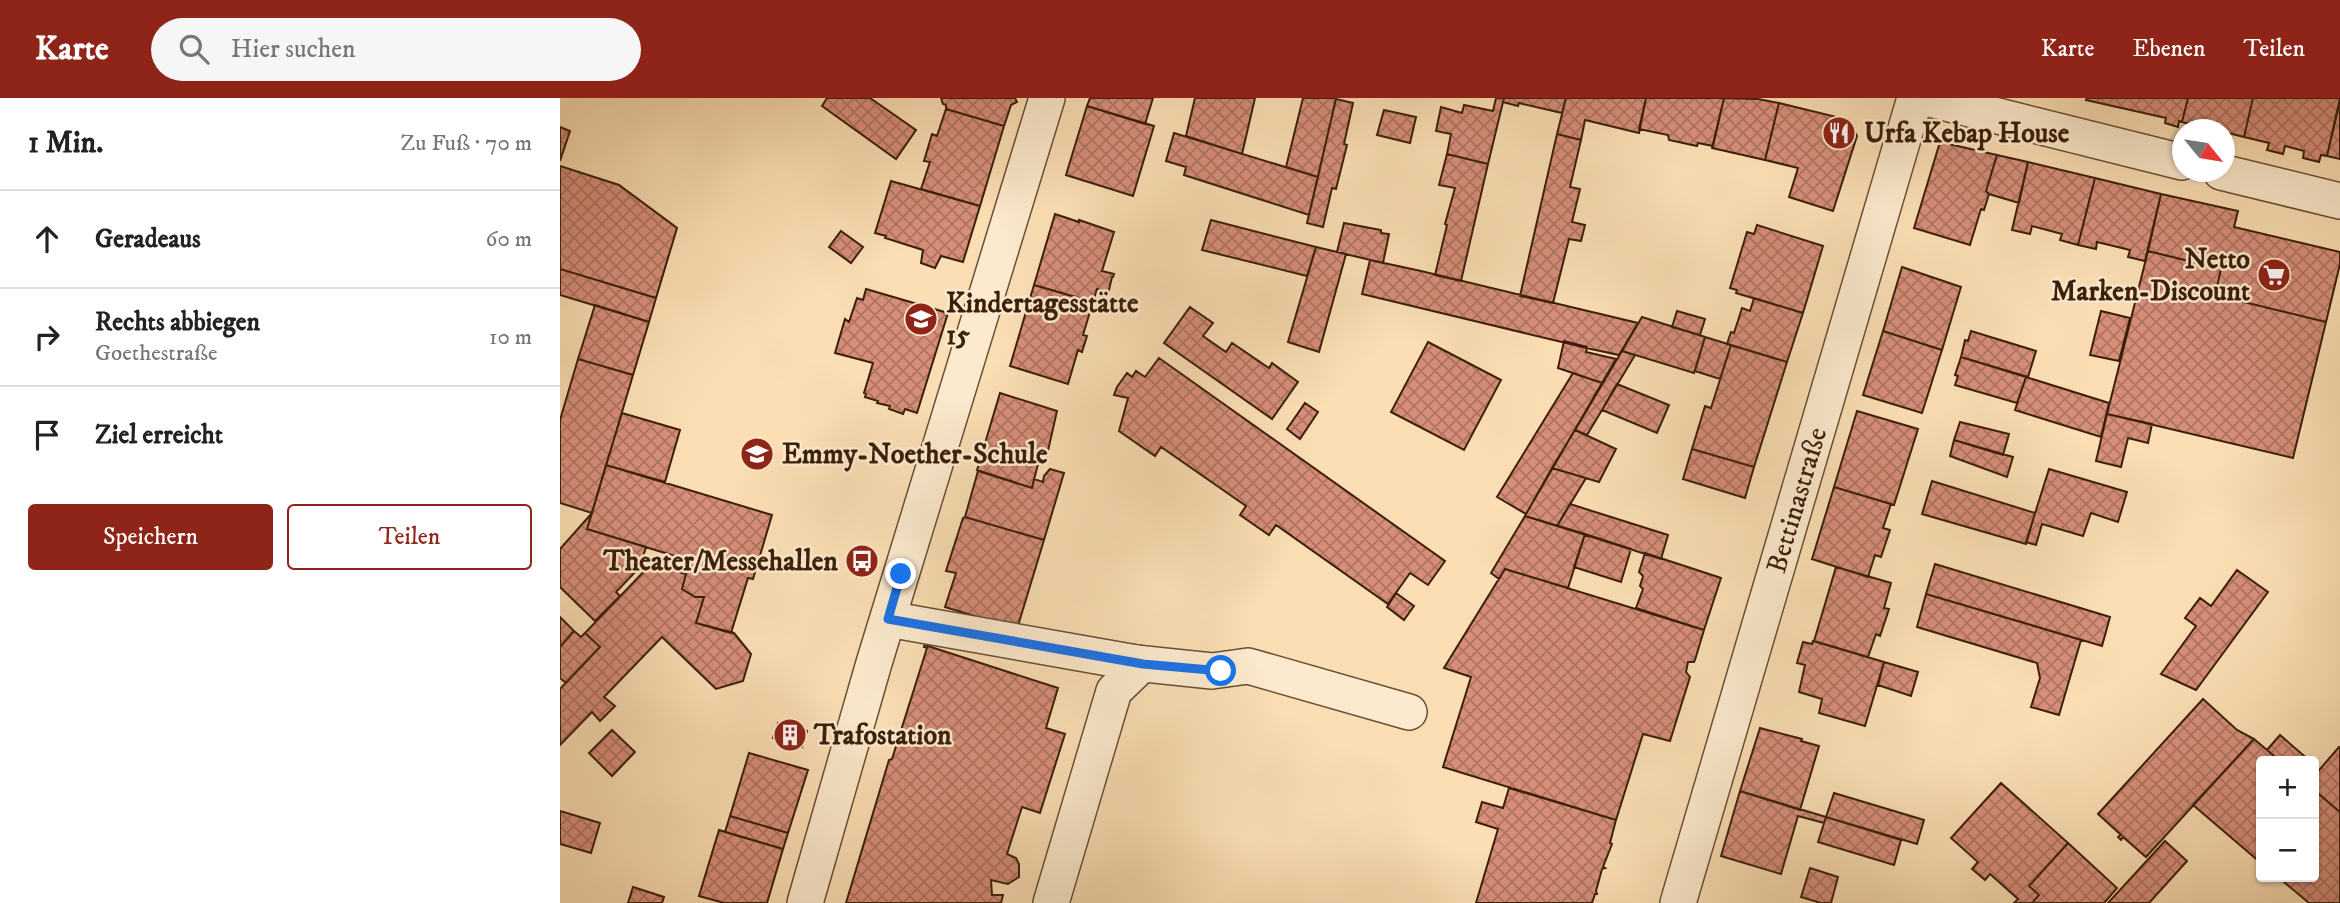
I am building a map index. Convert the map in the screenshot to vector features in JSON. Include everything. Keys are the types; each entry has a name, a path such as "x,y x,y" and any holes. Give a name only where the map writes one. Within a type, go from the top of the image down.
{"street":[{"path":"805,903 888,619 1047,98"},
{"name":"Bettinastraße","path":"1678,903 1915,98"},
{"path":"1926,98 2172,160"},
{"path":"2235,175 2340,201"},
{"path":"888,619 1143,664 1212,671 1248,666 1409,712"},
{"path":"1051,903 1114,691 1143,664"}],"building":[{"path":"827,98 870,98 916,130 896,159 822,106"},
{"path":"941,98 1015,98 1017,102 1011,105 1004,126 946,109"},
{"path":"1090,98 1153,98 1145,124 1087,106"},
{"path":"1195,98 1255,98 1242,154 1186,136"},
{"path":"1303,98 1336,98 1318,177 1286,167"},
{"path":"1496,98 1504,98 1488,164 1447,154 1451,134 1436,131 1441,107 1462,113 1464,105 1493,111"},
{"path":"1504,98 1566,98 1562,113 1519,103 1518,106 1503,102"},
{"path":"1566,98 1646,98 1639,133 1585,120 1581,140 1557,134"},
{"path":"1646,98 1724,98 1713,146 1698,143 1697,146 1669,140 1668,135 1639,129"},
{"path":"1724,98 1779,103 1765,160 1712,148"},
{"path":"2188,98 2183,119 2172,119 2172,125 2165,123 2166,118 2086,100"},
{"path":"2188,98 2253,98 2244,137 2235,135 2235,119 2183,119"},
{"path":"2253,98 2340,98 2327,156 2321,155 2319,162 2303,158 2304,151 2285,146 2283,154 2267,150 2269,143 2244,137"},
{"path":"1336,99 1353,103 1344,144 1347,145 1336,189 1332,188 1323,227 1307,223"},
{"path":"2340,101 2340,159 2327,156"},
{"path":"1779,103 1849,120 1857,136 1833,211 1789,197 1798,168 1765,160"},
{"path":"1087,106 1154,126 1133,196 1066,175"},
{"path":"946,109 1004,126 980,206 921,189 930,162 924,161 932,134 937,136"},
{"path":"1384,110 1416,117 1410,143 1377,135"},
{"path":"560,127 570,131 560,161"},
{"path":"1174,133 1318,177 1309,215 1184,175 1186,167 1166,161"},
{"path":"1557,134 1581,140 1570,187 1580,189 1572,222 1585,225 1581,241 1569,239 1553,303 1520,296"},
{"path":"1940,142 1997,155 1986,191 1989,194 1984,210 1981,209 1970,245 1914,228"},
{"path":"1447,154 1488,164 1461,281 1435,275 1455,188 1439,185"},
{"path":"1997,155 2028,162 2019,203 1986,191"},
{"path":"2028,162 2095,178 2078,245 2060,240 2062,234 2032,226 2030,234 2012,230"},
{"path":"560,166 619,185 677,228 656,298 560,269"},
{"path":"2095,178 2161,194 2145,261 2128,257 2130,250 2097,242 2096,249 2078,245"},
{"path":"891,181 980,206 963,262 941,256 935,268 921,263 923,250 875,233"},
{"path":"2161,194 2238,211 2234,227 2340,252 2340,264 2326,322 2215,295 2221,269 2148,251"},
{"path":"1055,214 1114,232 1102,271 1114,274 1108,294 1097,289 1093,302 1034,285"},
{"path":"1211,220 1316,247 1307,276 1202,250"},
{"path":"1344,223 1389,234 1383,263 1337,252"},
{"path":"1757,225 1823,246 1803,313 1736,293 1737,290 1730,288 1747,232 1754,234"},
{"path":"841,231 863,247 851,263 829,247"},
{"path":"1316,247 1346,254 1319,352 1288,342"},
{"path":"2148,251 2221,269 2215,295 2326,322 2293,458 2107,414"},
{"path":"1370,260 1638,323 1619,355 1591,349 1362,294"},
{"path":"1902,267 1961,287 1942,350 1883,331"},
{"path":"560,269 656,298 649,322 560,295"},
{"path":"1034,285 1093,302 1083,335 1087,336 1082,352 1078,350 1068,384 1010,366"},
{"path":"866,289 948,313 917,413 905,409 903,414 865,397 873,363 835,353 845,319 849,322 857,298 863,300"},
{"path":"1754,298 1803,313 1787,362 1727,344 1731,332 1734,333 1742,308 1750,311"},
{"path":"595,305 649,322 633,375 578,359"},
{"path":"1190,307 1213,323 1203,336 1226,352 1232,343 1269,368 1272,363 1298,382 1272,419 1164,343"},
{"path":"1677,311 1705,319 1700,335 1672,327"},
{"path":"2101,311 2130,318 2119,361 2090,355"},
{"path":"1642,317 1705,337 1694,373 1622,351"},
{"path":"1883,331 1942,350 1922,413 1863,395"},
{"path":"1971,331 2036,351 2028,377 1961,357 1965,340 1968,341"},
{"path":"1705,337 1731,345 1720,379 1695,371"},
{"path":"1564,341 1587,347 1586,352 1616,359 1602,383 1558,368"},
{"path":"1428,342 1501,380 1464,450 1391,412"},
{"path":"1731,345 1787,362 1754,467 1692,449 1705,406 1711,408"},
{"path":"1622,351 1635,355 1587,435 1575,430"},
{"path":"1961,357 2026,377 2017,403 1955,385"},
{"path":"1159,358 1445,561 1428,585 1410,573 1388,604 1276,525 1269,535 1240,515 1246,506 1161,447 1155,456 1119,431 1128,398 1114,395 1117,387 1127,373 1132,377 1136,371 1145,377"},
{"path":"578,359 633,375 592,513 560,503 560,420"},
{"path":"1573,373 1602,383 1526,514 1497,497"},
{"path":"2026,377 2109,403 2101,437 2015,410"},
{"path":"1617,384 1669,405 1657,433 1602,410"},
{"path":"1000,393 1057,411 1045,464 1038,464 1032,488 977,470"},
{"path":"1305,403 1318,412 1300,439 1287,429"},
{"path":"1857,411 1918,429 1894,505 1834,487"},
{"path":"622,413 680,430 665,482 606,465"},
{"path":"2107,414 2152,424 2148,443 2128,438 2121,467 2096,461"},
{"path":"1960,422 2009,434 2003,455 1954,440"},
{"path":"1575,430 1616,449 1599,482 1552,468"},
{"path":"1954,440 2013,457 2007,477 1950,456"},
{"path":"1692,449 1754,467 1745,498 1683,479"},
{"path":"606,465 772,515 753,579 748,578 731,633 696,623 704,597 695,597 682,589 686,574 675,571 678,557 587,529"},
{"path":"1552,468 1586,478 1557,526 1525,516"},
{"path":"1050,469 1064,473 1044,540 965,517 978,471 1032,488 1034,479 1043,482"},
{"path":"2049,469 2127,492 2118,522 2091,513 2083,536 2042,524 2036,545 2026,542"},
{"path":"1932,481 2035,513 2026,544 1922,514"},
{"path":"1834,487 1891,504 1883,528 1890,530 1881,557 1875,555 1868,577 1812,559"},
{"path":"1570,504 1668,535 1661,559 1557,526"},
{"path":"592,513 587,529 646,547 640,567 616,592 620,596 595,621 560,587 560,549"},
{"path":"1525,516 1585,534 1568,588 1505,569 1499,579 1491,573"},
{"path":"965,517 1044,540 1017,629 945,607 956,573 946,571"},
{"path":"1585,534 1631,549 1621,582 1574,567"},
{"path":"1645,553 1721,578 1704,630 1636,608 1643,589 1640,586 1643,576 1639,572"},
{"path":"652,563 686,574 682,589 695,597 704,597 696,623 734,633 751,654 743,681 716,689 662,637 604,697 615,706 600,721 592,712 560,745 560,689 600,647 585,633"},
{"path":"1935,564 2110,617 2102,646 1926,594"},
{"path":"1836,567 1891,583 1884,608 1889,609 1880,636 1876,634 1868,657 1814,641"},
{"path":"1505,569 1704,630 1694,662 1688,662 1686,672 1690,677 1670,741 1643,734 1616,820 1443,767 1471,677 1444,668"},
{"path":"2237,570 2268,592 2196,690 2161,674 2196,626 2185,618 2200,598 2211,606"},
{"path":"1396,593 1414,606 1404,620 1387,607"},
{"path":"1926,594 2081,640 2059,715 2031,707 2040,678 2037,663 1917,627"},
{"path":"560,617 574,631 560,647"},
{"path":"574,631 581,637 585,633 600,647 566,683 560,678 560,647"},
{"path":"1813,641 1884,662 1865,726 1819,713 1822,699 1799,692 1805,665 1797,663 1803,642 1812,644"},
{"path":"925,643 1058,688 1046,728 1065,734 1040,813 1022,807 1007,854 1016,858 1019,877 1008,884 991,880 992,895 1003,895 1001,903 846,903 889,760 892,759 927,648 924,647"},
{"path":"1884,662 1918,672 1911,696 1878,685"},
{"path":"2203,699 2237,730 2254,739 2146,857 2123,837 2121,840 2118,837 2121,835 2098,814"},
{"name":"Trafostation","path":"778,723 807,731 802,747 773,738"},
{"path":"1760,728 1819,746 1800,810 1740,791"},
{"path":"612,730 635,752 612,776 589,753"},
{"path":"2280,735 2304,756 2274,756 2267,750"},
{"path":"2254,739 2274,756 2256,756 2256,859 2193,805"},
{"path":"2339,747 2340,812 2319,794 2319,770"},
{"path":"749,753 808,770 788,833 730,816"},
{"path":"2001,783 2068,843 2029,886 2039,895 2032,903 2014,903 2018,899 1990,874 1985,880 1972,869 1978,862 1951,838"},
{"path":"1509,788 1616,820 1610,843 1612,844 1592,903 1476,903 1498,829 1476,822 1482,802 1503,808"},
{"path":"1740,791 1826,817 1824,823 1798,816 1781,874 1721,856"},
{"path":"1834,793 1924,820 1917,844 1826,817"},
{"path":"2319,794 2340,812 2340,903 2309,903 2284,882 2319,882"},
{"path":"560,811 600,823 591,853 560,844"},
{"path":"730,816 788,833 783,849 725,832"},
{"path":"1826,817 1901,840 1894,865 1818,842"},
{"path":"719,830 783,849 767,903 724,903 699,896"},
{"path":"2165,841 2187,861 2149,903 2108,903"},
{"path":"2068,843 2117,888 2104,903 2032,903 2039,895 2029,886"},
{"path":"1810,868 1838,877 1831,903 1801,897"},
{"path":"633,887 664,897 662,903 628,903"}],"place":[{"name":"Urfa Kebap House","path":"1839,133"},
{"name":"Netto Marken-Discount","path":"2274,275"},
{"name":"Kindertagesstätte 15","path":"921,319"},
{"name":"Emmy-Noether-Schule","path":"757,454"},
{"name":"Theater/Messehallen","path":"862,561"},
{"name":"Trafostation","path":"790,735"}],"route":[{"path":"901,574 888,619 1143,664 1221,671"}]}
